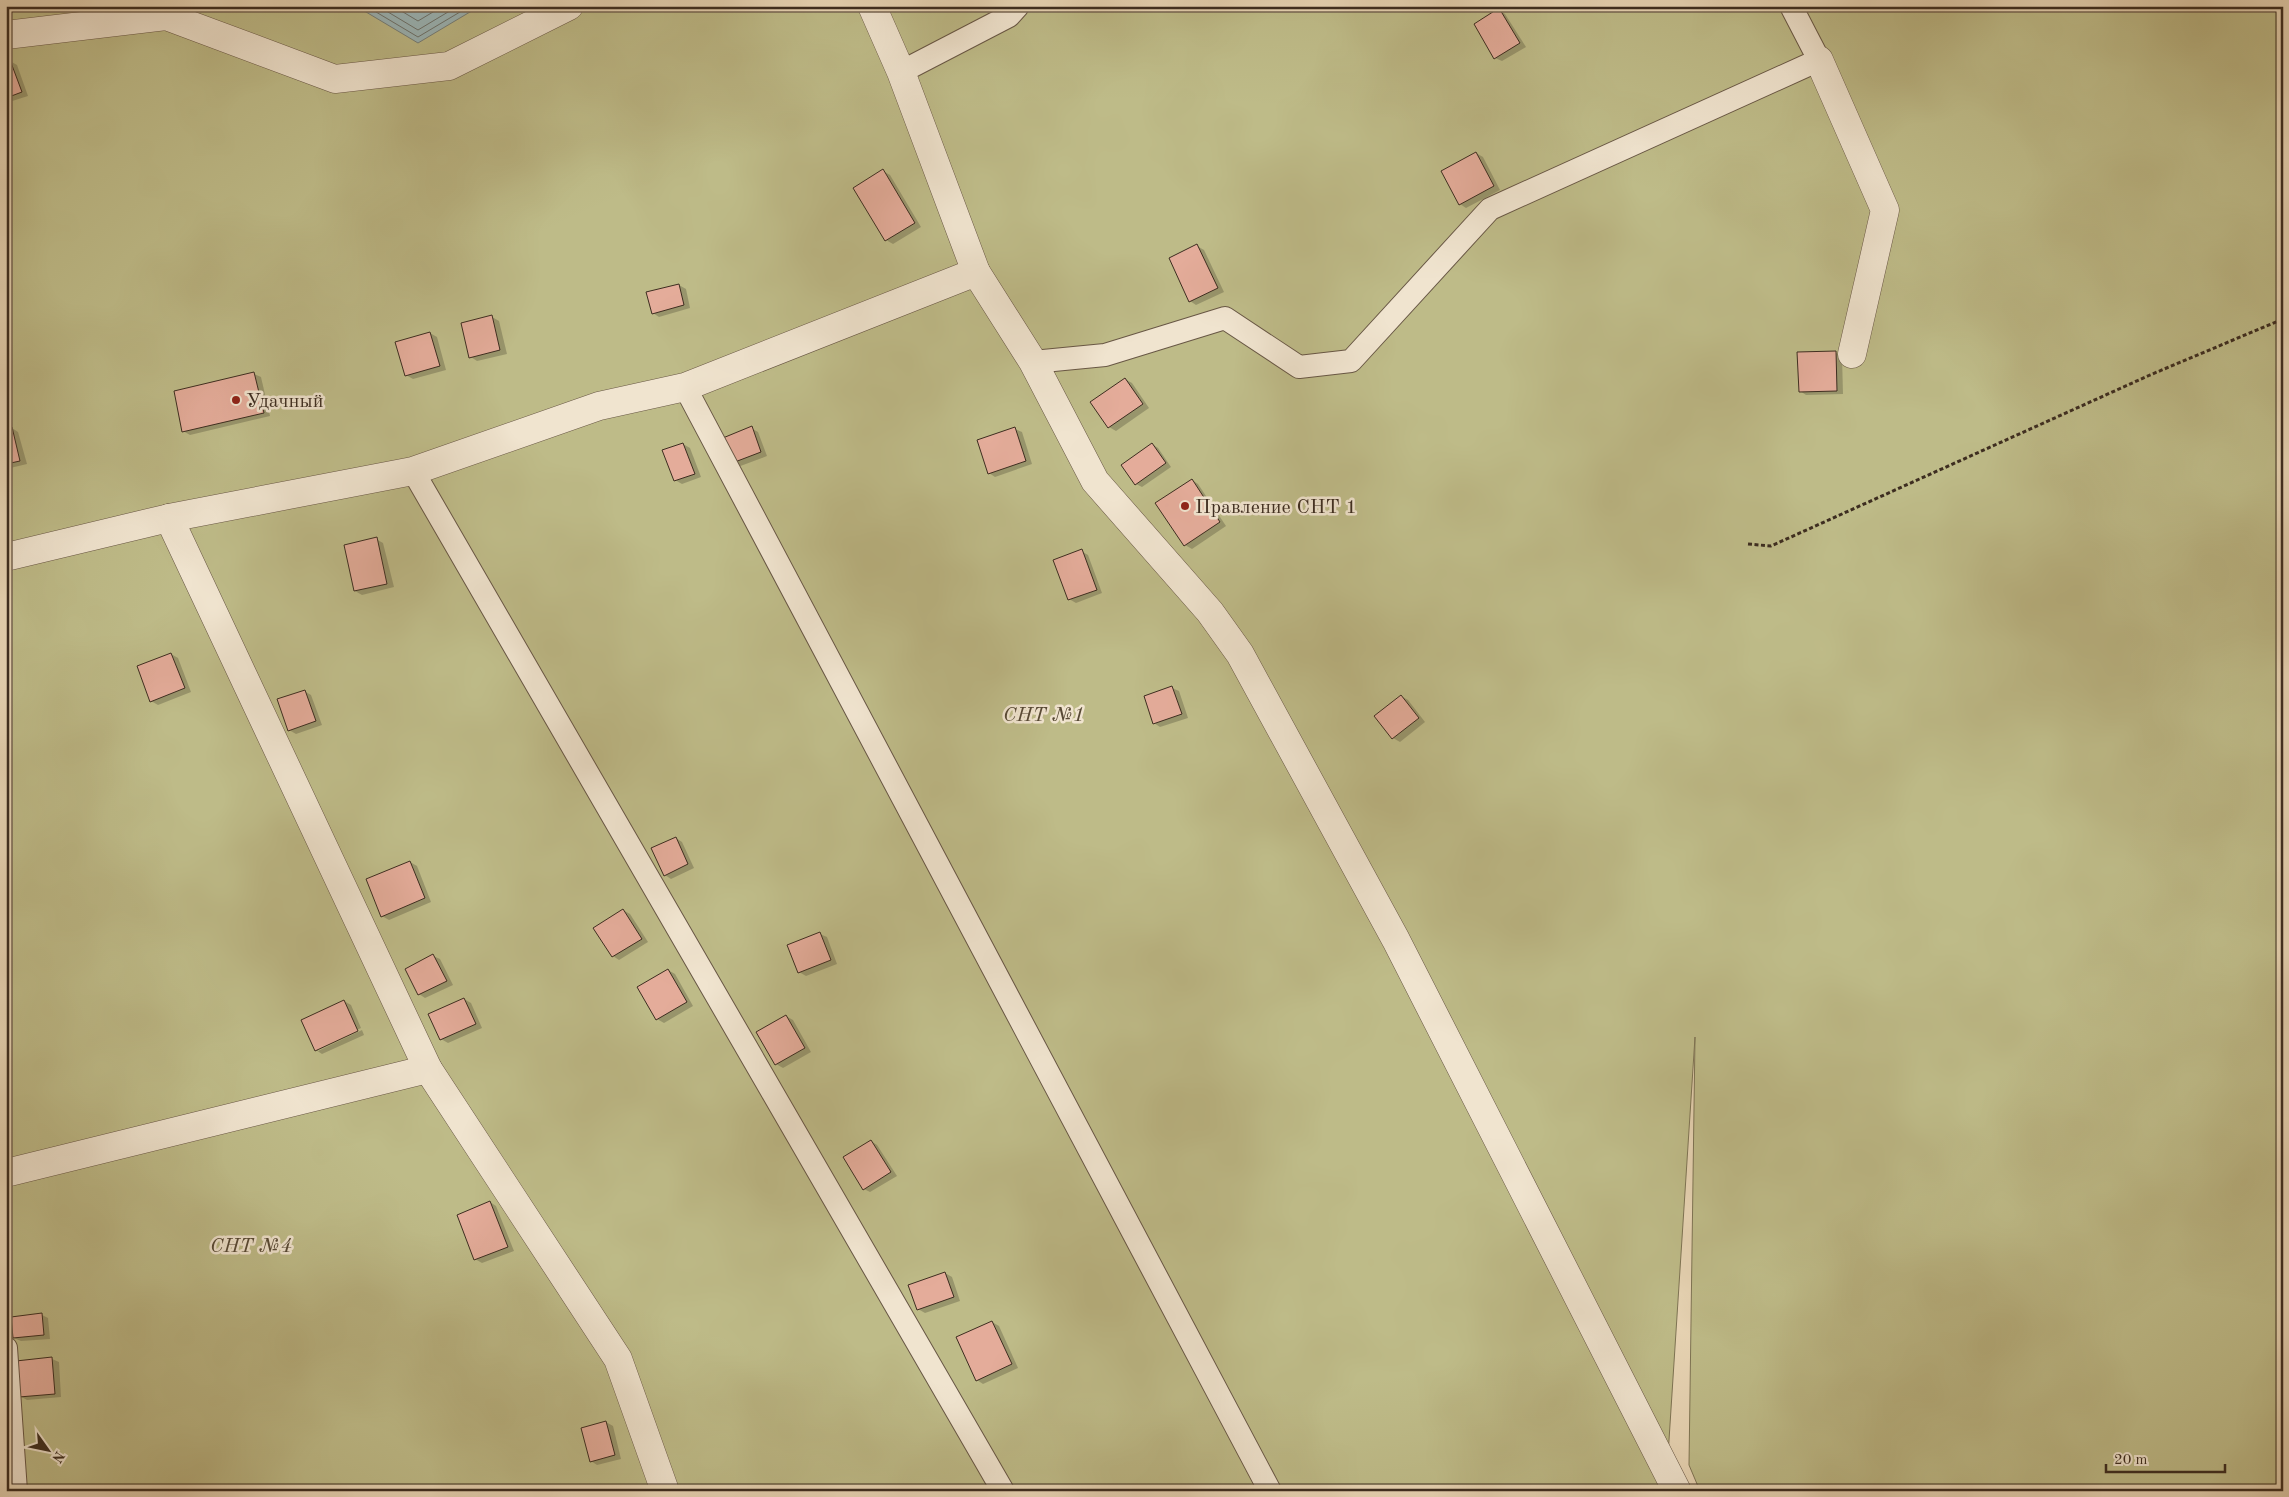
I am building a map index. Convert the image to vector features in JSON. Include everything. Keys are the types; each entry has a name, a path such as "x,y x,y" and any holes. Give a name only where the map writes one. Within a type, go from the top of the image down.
{"street":[{"path":"6,36 166,16 335,79 449,66 569,6"},
{"path":"872,6 901,72 976,272 1033,362 1095,481 1210,612 1240,654 1396,940 1677,1491"},
{"path":"1819,60 1885,210 1852,354"},
{"path":"6,557 169,518 413,471 600,406 685,387 976,272"},
{"path":"169,518 428,1069 618,1359 665,1491"},
{"path":"6,1172 428,1069"}],"lane":[{"path":"901,72 1009,16 1018,6"},
{"path":"1033,362 1105,355 1225,318 1299,367 1350,361 1490,209 1819,60 1791,6"},
{"path":"685,387 1270,1491"},
{"path":"413,471 1003,1491"},
{"path":"6,1348 16,1491"}],"path":[{"path":"1748,544 1772,546 2150,375 2283,319"}],"green space":[{"name":"СНТ №1","path":"6,6 2283,6 2283,1491 1700,1491 1689,1465 1695,1037 1667,1471 1677,1491 6,1491"}],"water":[{"path":"356,6 480,6 418,43"}],"building":[{"path":"1499,8 1520,43 1494,59 1474,24"},
{"path":"10,60 22,92 6,98 6,61"},
{"path":"1476,152 1494,186 1459,205 1441,171"},
{"path":"883,169 915,223 885,241 853,188"},
{"path":"1197,244 1218,288 1189,302 1169,258"},
{"path":"679,284 684,305 652,314 646,292"},
{"path":"492,315 500,350 469,358 461,323"},
{"path":"430,332 440,366 405,376 395,342"},
{"path":"1836,351 1837,391 1799,392 1797,352"},
{"path":"254,372 264,413 182,432 174,391"},
{"path":"1125,378 1143,404 1108,428 1090,402"},
{"path":"752,426 761,452 727,465 718,440"},
{"path":"12,427 20,461 6,464 6,428"},
{"path":"1015,427 1026,461 988,474 977,440"},
{"path":"683,443 695,474 674,481 662,450"},
{"path":"1152,443 1166,463 1135,485 1121,465"},
{"path":"1192,479 1220,522 1184,546 1155,503"},
{"path":"377,537 387,584 354,591 344,545"},
{"path":"1082,549 1097,590 1068,600 1053,560"},
{"path":"171,653 185,688 150,702 137,666"},
{"path":"1172,686 1182,714 1153,724 1144,696"},
{"path":"305,690 316,721 288,731 277,699"},
{"path":"1401,695 1419,718 1392,739 1374,716"},
{"path":"676,837 688,864 664,876 651,848"},
{"path":"410,861 425,898 381,917 366,879"},
{"path":"623,909 642,939 612,957 593,928"},
{"path":"820,932 831,960 798,973 787,945"},
{"path":"433,954 447,981 418,995 405,969"},
{"path":"668,969 687,1002 656,1020 637,987"},
{"path":"464,998 476,1024 440,1040 428,1014"},
{"path":"344,1000 358,1031 315,1051 301,1020"},
{"path":"786,1015 805,1048 775,1065 756,1032"},
{"path":"871,1140 891,1172 863,1190 843,1157"},
{"path":"490,1201 508,1247 474,1260 457,1215"},
{"path":"945,1272 954,1297 917,1310 908,1285"},
{"path":"42,1313 44,1335 13,1338 11,1317"},
{"path":"992,1321 1012,1364 976,1381 956,1337"},
{"path":"52,1357 55,1394 19,1397 16,1361"},
{"path":"606,1421 615,1455 590,1462 581,1428"}],"place":[{"name":"Удачный","path":"236,400"},
{"name":"Правление СНТ 1","path":"1185,506"}],"park label":[{"name":"СНТ №4","path":"251,1245"}]}
